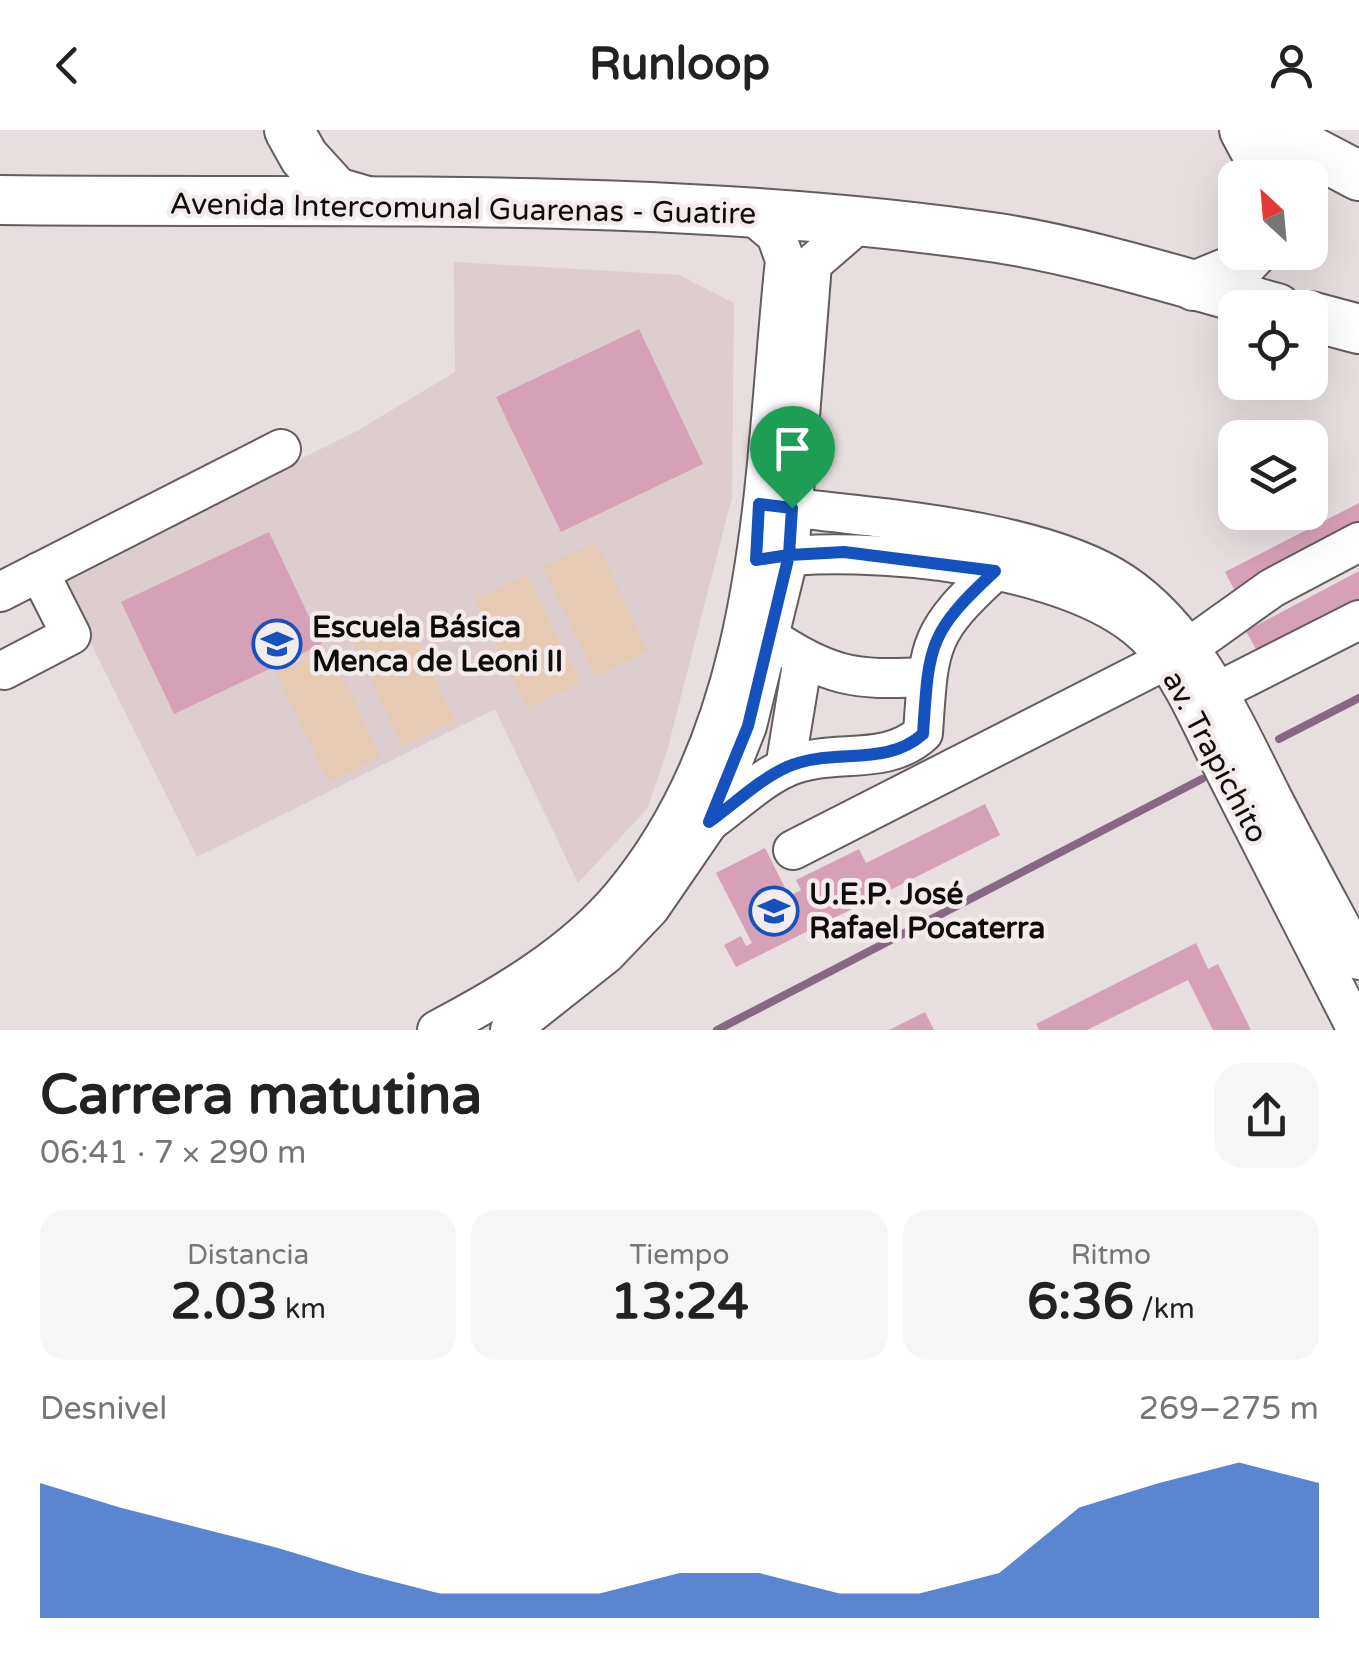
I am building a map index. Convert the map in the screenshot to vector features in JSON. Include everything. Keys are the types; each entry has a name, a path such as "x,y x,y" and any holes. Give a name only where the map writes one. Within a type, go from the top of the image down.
{"main road":[{"path":"290,130 304,157 336,192 380,204"},
{"path":"1244,130 1260,160"},
{"path":"1272,130 1359,176"},
{"name":"Avenida Intercomunal Guarenas - Guatire","path":"0,200 458,202 750,214 1000,239 1218,292"},
{"path":"1194,286 1233,270"},
{"path":"1328,321 1359,329"}],"street":[{"path":"510,1030 606,954 650,908 709,822 748,726 768,636 785,260 776,234 750,214"},
{"path":"776,506 812,264 858,224"},
{"path":"0,592 281,449"},
{"path":"776,506 911,523 1047,549 1122,582 1158,611 1176,655 1215,692 1359,960"},
{"path":"793,850 1176,655 1272,588 1359,542"},
{"name":"av. Trapichito","path":"772,557 844,552 1030,576 1091,598 1176,655 1195,712 1357,1030"},
{"path":"437,1030 526,978 581,936 619,899 650,859 686,795 722,712 772,557"},
{"path":"709,822 785,768 813,758 882,756 906,748 923,734 924,677 948,618 995,571"},
{"path":"4,670 71,635 40,572"},
{"path":"1215,692 1359,620"},
{"path":"768,636 803,658 866,680 924,677"},
{"path":"785,768 803,658"}],"shaded area":[{"path":"454,262 679,275 734,303 732,497 667,751 647,809 578,883 495,709 197,857 59,579 357,431 455,372"},
{"path":"596,542 648,651 595,676 543,567"},
{"path":"527,574 580,683 527,708 475,599"},
{"path":"403,611 455,721 402,746 350,637"},
{"path":"329,648 381,757 329,782 276,673"}],"building":[{"path":"639,329 703,464 561,532 496,397"},
{"path":"1359,503 1359,530 1236,593 1225,572 1307,530 1328,530 1328,519"},
{"path":"269,532 322,644 174,714 121,602"},
{"path":"1359,571 1359,613 1264,664 1246,631"},
{"path":"985,804 1000,835 736,967 724,945 741,936 746,946 752,943 716,873 765,848 789,896 801,890 796,880 859,849 866,863"},
{"path":"1196,943 1208,969 1218,964 1251,1030 1213,1030 1188,980 1087,1030 1039,1030 1036,1024"},
{"path":"925,1012 934,1030 889,1030"}],"waterway":[{"path":"1279,739 1359,698"},
{"path":"717,1030 1202,779"}],"place":[{"name":"Escuela Básica Menca de Leoni II","path":"277,644"},
{"name":"U.E.P. José Rafael Pocaterra","path":"774,911"}],"route":[{"path":"792,508 759,504 756,560 789,555 748,726 709,822 785,768 813,758 882,756 906,748 923,734 924,677 940,630 957,606 995,571 844,552 789,555 792,508"}]}
